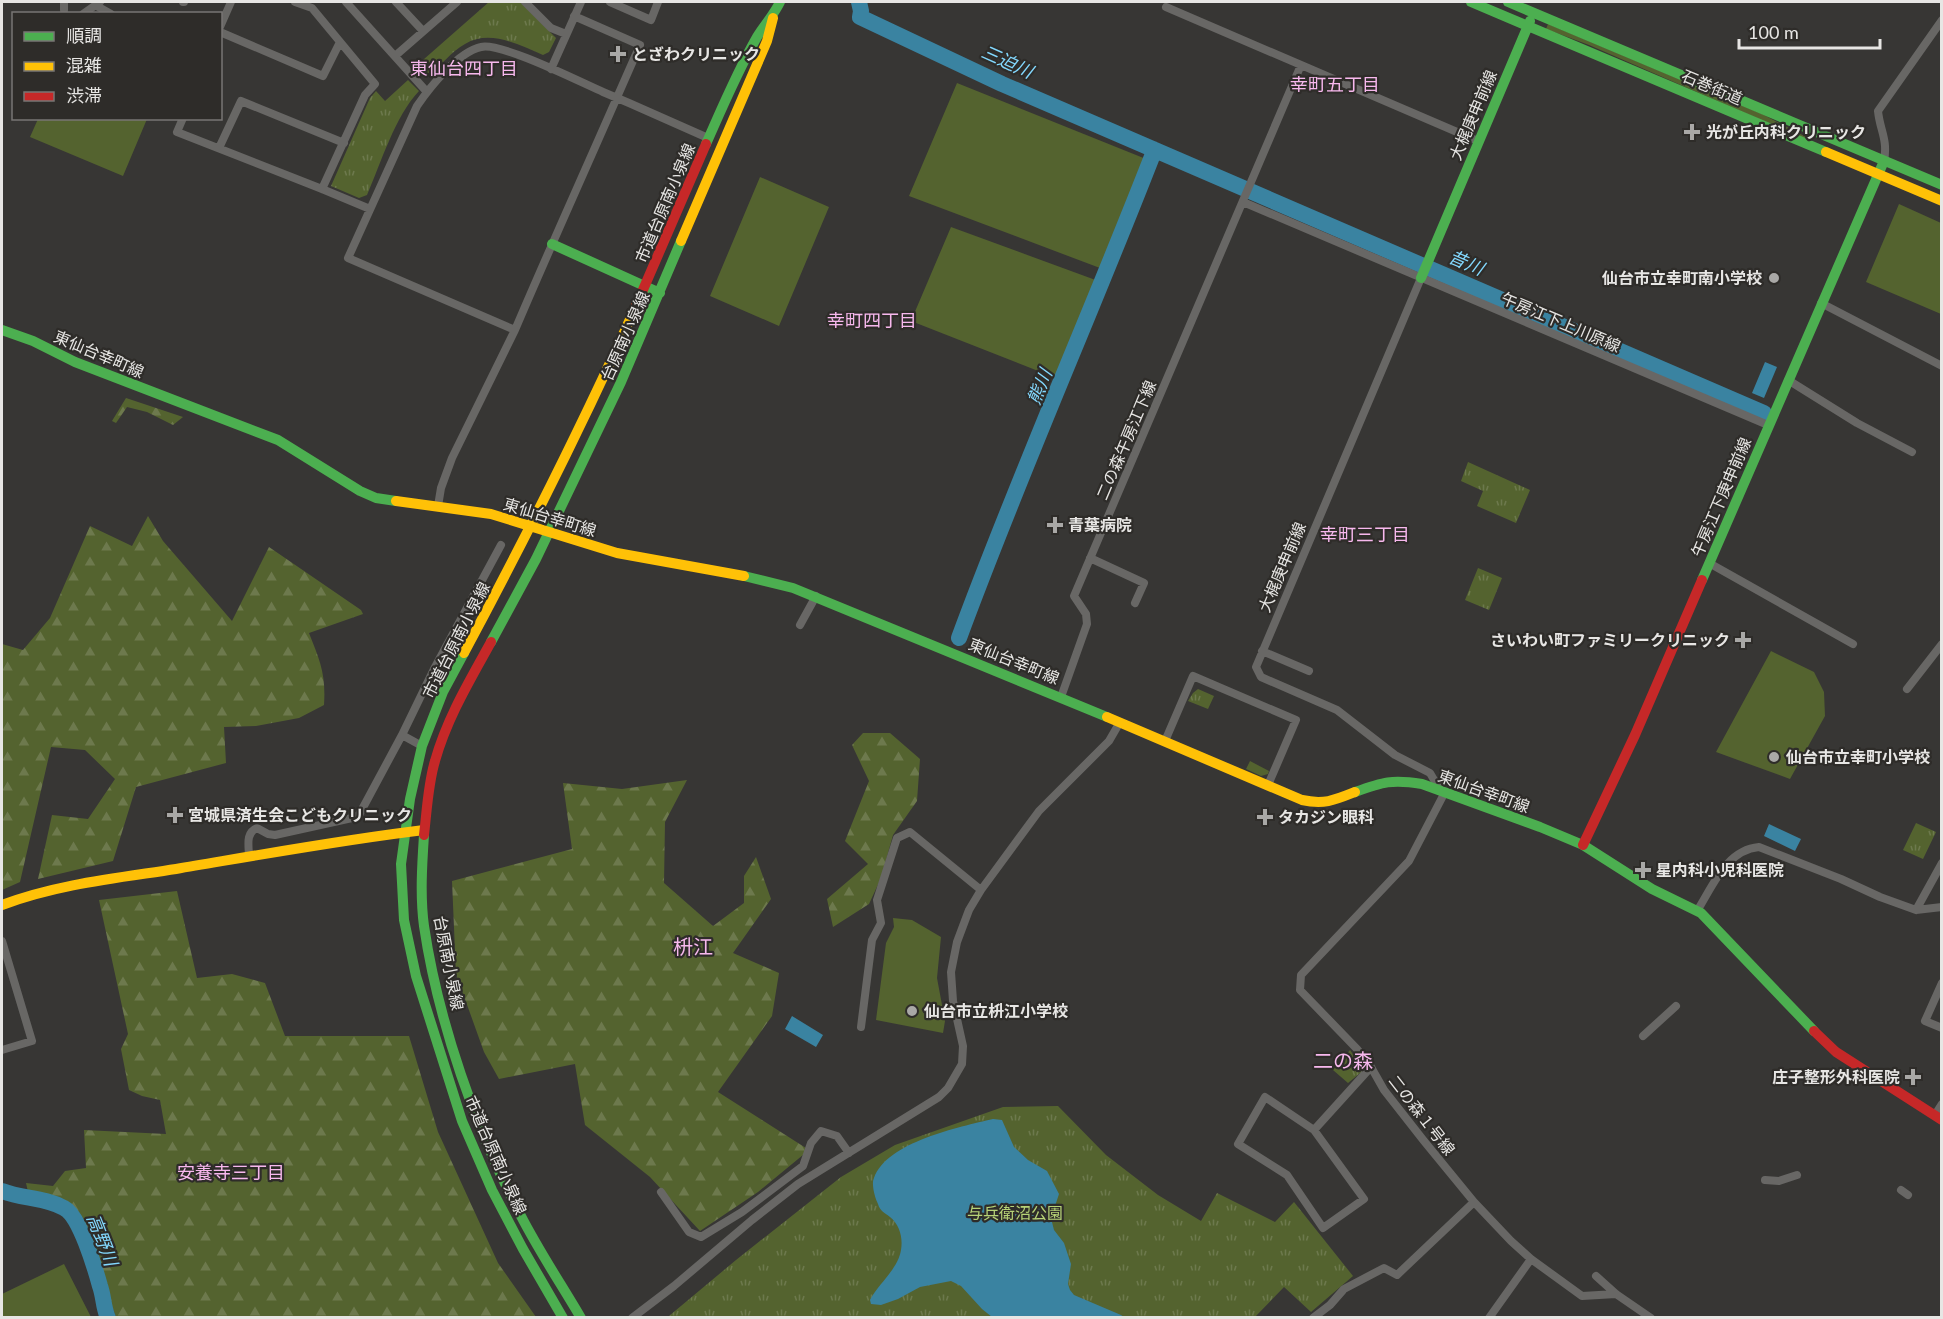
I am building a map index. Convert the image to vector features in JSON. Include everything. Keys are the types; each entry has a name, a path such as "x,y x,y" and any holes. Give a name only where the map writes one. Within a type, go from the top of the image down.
{"street":[{"path":"64,2 64,10"},
{"path":"222,22 231,2"},
{"path":"296,2 312,8 375,84 365,95 322,189"},
{"path":"346,2 427,92"},
{"path":"396,2 423,32"},
{"path":"395,56 457,2"},
{"path":"525,2 551,28 566,34"},
{"path":"550,69 581,2"},
{"path":"610,2 651,20 658,2"},
{"name":"市道台原南小泉線","path":"563,1317 492,1190 458,1111 416,976 404,920 401,864 405,832 422,746 443,692 531,526 605,376 725,100 758,35 774,15 780,2"},
{"name":"石巻街道","path":"1471,2 1941,201"},
{"name":"石巻街道","path":"1508,2 1941,185"},
{"path":"86,12 98,3"},
{"path":"1166,7 1478,141"},
{"name":"大梶庚申前線","path":"1442,791 1430,773 1395,755 1337,710 1261,677 1256,668 1534,12"},
{"name":"台原南小泉線","path":"581,1317 521,1216 490,1150 459,1066 437,993 424,924 422,864 424,830 433,770 453,712 549,532 621,382 767,41 774,15"},
{"path":"438,506 441,488 452,458 515,330 640,45 574,16"},
{"path":"1884,160 1885,136 1879,124 1878,111 1941,20"},
{"path":"222,33 323,76 340,42"},
{"path":"515,330 348,258 417,106 427,92 464,54 479,47 494,46 708,138"},
{"name":"二の森午房江下線","path":"1061,697 1087,624 1086,614 1074,596 1301,65"},
{"path":"219,148 241,101 344,143"},
{"path":"182,120 177,132 370,209"},
{"name":"午房江下庚申前線","path":"1583,845 1635,735 1884,160"},
{"name":"午房江下上川原線","path":"1244,198 1425,270 1768,425"},
{"path":"552,244 660,292"},
{"path":"1821,303 1941,366"},
{"name":"東仙台幸町線","path":"2,330 33,341 86,366 278,440 355,488 376,498 491,514 617,553 733,573 793,588 1061,697 1302,800 1316,803 1329,802 1383,782 1403,781 1422,784 1540,827 1583,845 1652,890 1697,911 1836,1052 1938,1118"},
{"path":"1788,380 1857,423 1912,452"},
{"path":"249,857 250,832 257,828 275,835 352,818 363,811 434,669 501,545"},
{"path":"1090,558 1144,583 1135,603"},
{"path":"1709,563 1853,644"},
{"path":"800,625 816,596"},
{"path":"1907,689 1941,644"},
{"path":"1262,651 1309,671"},
{"path":"1165,741 1193,676 1275,711 1296,720 1268,785"},
{"path":"632,1317 674,1286 798,1184 939,1097 954,1079 962,1064 963,1046 953,1001 951,972 957,942 969,910 1039,811 1109,741 1120,722"},
{"path":"402,735 422,746"},
{"name":"二の森１号線","path":"1442,791 1409,861 1301,975 1300,990 1357,1049 1384,1090 1474,1202 1531,1259 1582,1296 1616,1294"},
{"path":"2,905 12,900 55,890 424,830"},
{"path":"861,1027 872,940 881,923 877,900 897,838 910,832 981,890"},
{"path":"1697,911 1727,863 1747,848 1759,847 1830,874 1880,897 1916,909 1941,907"},
{"path":"1916,909 1941,863"},
{"path":"2,941 32,1041 2,1050"},
{"path":"1941,983 1925,1021 1941,1028"},
{"path":"1643,1036 1676,1006"},
{"path":"1314,1130 1371,1067"},
{"path":"1265,1097 1314,1130 1364,1199 1323,1228 1287,1174 1238,1144 1265,1097"},
{"path":"1938,1118 1941,1104"},
{"path":"661,1192 689,1232 701,1237 742,1212 802,1166 820,1131 837,1136 849,1153"},
{"path":"1765,1180 1779,1181 1797,1175"},
{"path":"1313,1317 1330,1305 1344,1290 1366,1276 1384,1268 1398,1275 1474,1202"},
{"path":"1489,1317 1531,1259"},
{"path":"1596,1276 1616,1294 1650,1317"}],"green space":[{"path":"489,2 520,2 556,38 549,52 543,55 504,40 484,38 465,44 429,76 423,76 415,67"},
{"path":"1548,24 1762,114 1808,138 1807,140 1589,45 1546,29"},
{"path":"408,80 419,91 410,101 396,126 367,195 359,198 331,186 370,98 376,91 385,101"},
{"path":"957,83 1146,159 1100,268 909,196"},
{"path":"37,120 147,120 123,176 30,137"},
{"path":"760,177 829,207 779,326 710,296"},
{"path":"1899,204 1941,223 1941,314 1866,282"},
{"path":"951,227 1101,282 1061,380 911,321"},
{"path":"126,398 183,417 173,425 147,412 127,407 116,423 112,421"},
{"path":"1468,462 1530,490 1516,523 1477,506 1483,491 1461,481"},
{"path":"148,516 163,541 232,621 269,547 361,610 363,614 309,633 321,668 324,705 299,718 256,726 224,727 226,763 136,787 113,861 38,879 52,815 88,819 115,779 85,750 51,747 20,882 2,890 2,644 23,650 50,618 90,526 132,546"},
{"path":"1478,568 1502,578 1489,610 1465,600"},
{"path":"1771,651 1814,672 1824,692 1825,716 1790,779 1716,752"},
{"path":"1198,689 1214,696 1208,709 1188,701"},
{"path":"863,733 890,733 920,759 917,801 893,835 881,878 869,904 833,927 827,899 868,864 845,841 869,781 852,745"},
{"path":"1250,761 1269,771 1268,774 1261,776 1246,769"},
{"path":"687,780 665,822 664,883 713,926 744,903 744,876 756,857 771,899 733,953 779,973 772,1016 718,1092 809,1150 758,1192 700,1231 650,1177 585,1125 575,1064 499,1079 484,1052 456,974 452,881 572,849 563,783 622,789"},
{"path":"1916,823 1936,832 1923,859 1903,850"},
{"path":"177,891 197,978 232,974 265,983 285,1036 409,1036 438,1132 498,1263 536,1317 116,1317 80,1221 68,1206 52,1199 29,1196 26,1183 53,1186 65,1171 86,1168 84,1130 166,1134 160,1100 129,1090 121,1049 128,1034 99,900"},
{"path":"893,918 912,920 941,937 937,978 945,1021 943,1033 876,1020 886,943 894,927"},
{"path":"1350,1050 1364,1070 1348,1083 1333,1070"},
{"name":"与兵衛沼公園","path":"1058,1106 1106,1155 1158,1195 1201,1221 1217,1193 1275,1222 1294,1202 1353,1276 1311,1312 1284,1287 1255,1317 670,1318 669,1316 736,1260 841,1177 895,1145 1003,1107"},
{"path":"64,1264 91,1317 2,1317 2,1294"}],"water":[{"path":"1765,362 1777,367 1764,398 1752,393"},
{"path":"1769,824 1801,839 1795,851 1764,836"},
{"path":"792,1016 823,1035 816,1047 785,1029"},
{"path":"993,1119 1002,1120 1014,1147 1028,1160 1047,1171 1059,1194 1051,1218 1054,1230 1064,1243 1071,1264 1068,1284 1070,1290 1074,1295 1124,1317 992,1317 961,1286 951,1281 920,1287 881,1305 871,1304 870,1300 896,1263 902,1245 898,1228 880,1208 875,1195 873,1181 881,1165 908,1146 926,1138"}],"waterway":[{"name":"昔川","path":"859,2 860,17 1002,84 1764,413"},
{"name":"熊川","path":"959,638 1006,516 1129,215 1153,149"},
{"name":"高野川","path":"2,1191 56,1204 70,1213 81,1231 91,1256 108,1318"}],"traffic: fast":[{"path":"706,144 750,50 780,2"},
{"path":"1471,2 1826,152"},
{"path":"1508,2 1942,185"},
{"path":"1421,278 1530,21"},
{"path":"1702,580 1884,161"},
{"path":"491,642 536,559 621,382 681,241"},
{"path":"552,244 660,293"},
{"path":"2,330 33,341 75,362 278,440 360,491 376,498 396,501"},
{"path":"744,576 793,588 1107,717"},
{"path":"464,653 443,692 422,746 410,799 401,864 404,920 416,976 462,1121 492,1190 563,1318"},
{"path":"1355,792 1388,782 1422,784 1583,845 1652,889 1701,913 1814,1031"},
{"path":"424,835 422,869 424,926 439,999 461,1074 504,1183 535,1242 581,1318"}],"traffic: slow":[{"path":"681,241 767,41 773,18"},
{"path":"1826,152 1942,201"},
{"path":"464,653 553,481 636,306"},
{"path":"396,501 491,514 617,553 744,576"},
{"path":"1107,717 1302,800 1329,801 1355,792"},
{"path":"2,905 88,882 424,830"}],"traffic: jam":[{"path":"636,306 706,144"},
{"path":"1583,845 1635,735 1702,580"},
{"path":"424,835 431,779 440,745 460,700 491,642"},
{"path":"1814,1031 1836,1052 1942,1120"}],"place":[{"name":"とざわクリニック","path":"618,54"},
{"name":"光が丘内科クリニック","path":"1692,132"},
{"name":"仙台市立幸町南小学校","path":"1774,278"},
{"name":"青葉病院","path":"1055,525"},
{"name":"さいわい町ファミリークリニック","path":"1743,640"},
{"name":"仙台市立幸町小学校","path":"1774,757"},
{"name":"宮城県済生会こどもクリニック","path":"175,815"},
{"name":"タカジン眼科","path":"1265,817"},
{"name":"星内科小児科医院","path":"1643,870"},
{"name":"仙台市立枡江小学校","path":"912,1011"},
{"name":"庄子整形外科医院","path":"1913,1077"}],"district":[{"name":"東仙台四丁目","path":"464,69"},
{"name":"幸町五丁目","path":"1335,85"},
{"name":"幸町四丁目","path":"872,321"},
{"name":"幸町三丁目","path":"1365,535"},
{"name":"枡江","path":"693,947"},
{"name":"二の森","path":"1343,1061"},
{"name":"安養寺三丁目","path":"231,1173"}],"water label":[{"name":"三迫川","path":"1007,62"}]}
